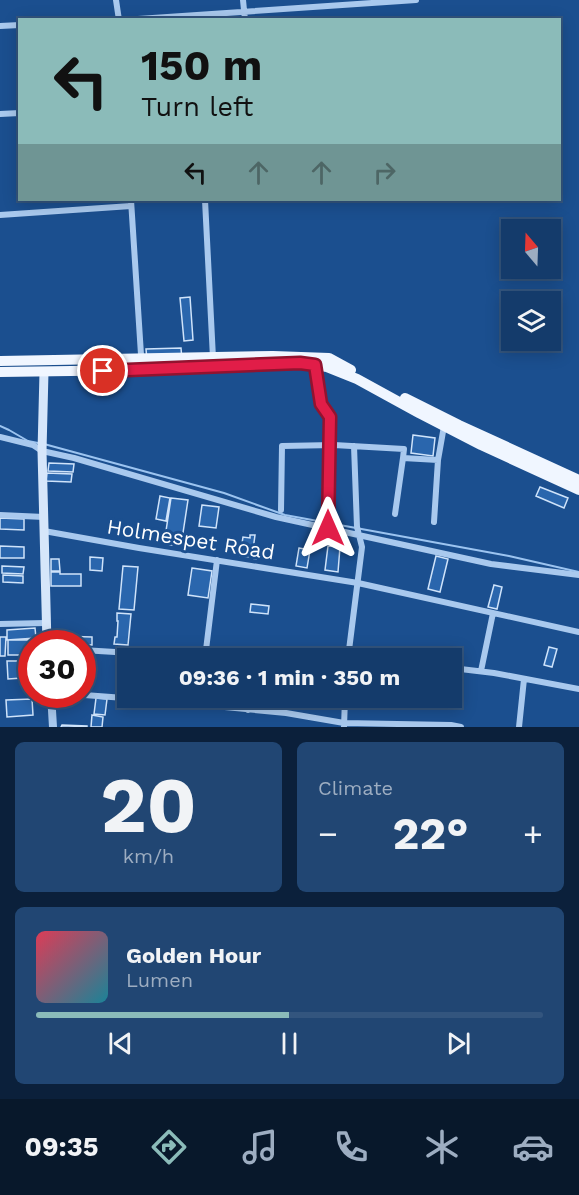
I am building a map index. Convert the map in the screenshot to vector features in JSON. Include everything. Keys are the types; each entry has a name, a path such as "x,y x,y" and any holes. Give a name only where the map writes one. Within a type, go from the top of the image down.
{"main road":[{"path":"0,372 142,370 273,356 329,358 459,425 579,480"},
{"path":"0,361 142,358 300,363 327,367 357,379 481,445 579,490"},
{"path":"44,372 42,452 46,630"}],"street":[{"path":"117,0 119,18"},
{"path":"243,0 245,18"},
{"path":"153,18 416,0"},
{"path":"0,26 18,25"},
{"path":"0,114 18,113"},
{"path":"205,201 213,362"},
{"path":"0,215 131,203 142,370"},
{"path":"315,365 321,404 330,417 328,528"},
{"path":"434,522 438,460 444,426"},
{"path":"0,437 33,445 42,452 74,458 276,517 491,564 579,575"},
{"path":"281,510 282,446 328,445 404,449 395,514"},
{"path":"349,648 362,547 357,527 354,446"},
{"path":"403,458 438,460"},
{"path":"0,514 44,517"},
{"name":"Holmespet Road","path":"44,531 358,583 579,632"},
{"path":"206,648 217,561"},
{"path":"482,671 493,613"},
{"path":"0,624 46,623"},
{"path":"96,651 117,652"},
{"path":"462,669 579,689"},
{"path":"519,727 524,679"},
{"path":"96,696 286,713 344,725 451,725 461,727"},
{"path":"52,708 53,727"},
{"path":"344,725 345,708"}],"building":[{"path":"190,297 193,340 184,341 180,298"},
{"path":"181,348 182,360 147,361 146,349"},
{"path":"413,435 435,438 433,456 411,453"},
{"path":"49,463 74,464 73,472 48,471"},
{"path":"47,473 72,474 71,482 46,481"},
{"path":"540,487 568,498 564,508 536,496"},
{"path":"160,496 170,498 166,521 156,519"},
{"path":"171,498 188,500 181,546 164,544"},
{"path":"202,505 219,507 216,528 199,526"},
{"path":"0,518 24,519 24,530 0,529"},
{"path":"250,535 255,535 252,557 240,556 243,537 250,538"},
{"path":"0,546 24,547 24,558 0,558"},
{"path":"328,546 340,547 338,572 325,570"},
{"path":"299,548 310,550 307,568 296,566"},
{"path":"255,550 260,550 259,559 254,559"},
{"path":"436,556 448,559 440,592 428,589"},
{"path":"90,557 103,558 102,571 90,570"},
{"path":"51,559 59,559 60,571 51,571"},
{"path":"2,566 24,567 23,574 2,573"},
{"path":"123,566 138,567 134,610 119,609"},
{"path":"192,568 212,571 208,598 188,595"},
{"path":"51,572 81,574 81,586 51,586"},
{"path":"3,575 23,576 23,583 3,582"},
{"path":"494,585 502,587 497,609 488,607"},
{"path":"251,604 269,606 268,614 250,612"},
{"path":"117,613 131,614 128,645 114,644 115,637 117,637"},
{"path":"35,628 35,630 18,630 18,639 7,640 7,630"},
{"path":"0,637 6,637 5,656 0,656"},
{"path":"8,640 18,640 18,655 8,655"},
{"path":"549,647 557,649 552,667 544,665"},
{"path":"7,661 18,661 18,678 8,679"},
{"path":"96,698 107,699 105,715 94,714"},
{"path":"6,700 18,700 18,708 33,708 33,715 7,717"},
{"path":"92,715 103,717 102,727 91,727"},
{"path":"62,725 87,726 87,727 61,727"}],"waterway":[{"path":"0,426 28,441 38,443"},
{"path":"44,444 224,493 285,515 509,556 579,572"}],"route":[{"path":"103,371 300,363 315,365 321,404 330,417 328,528"}]}
